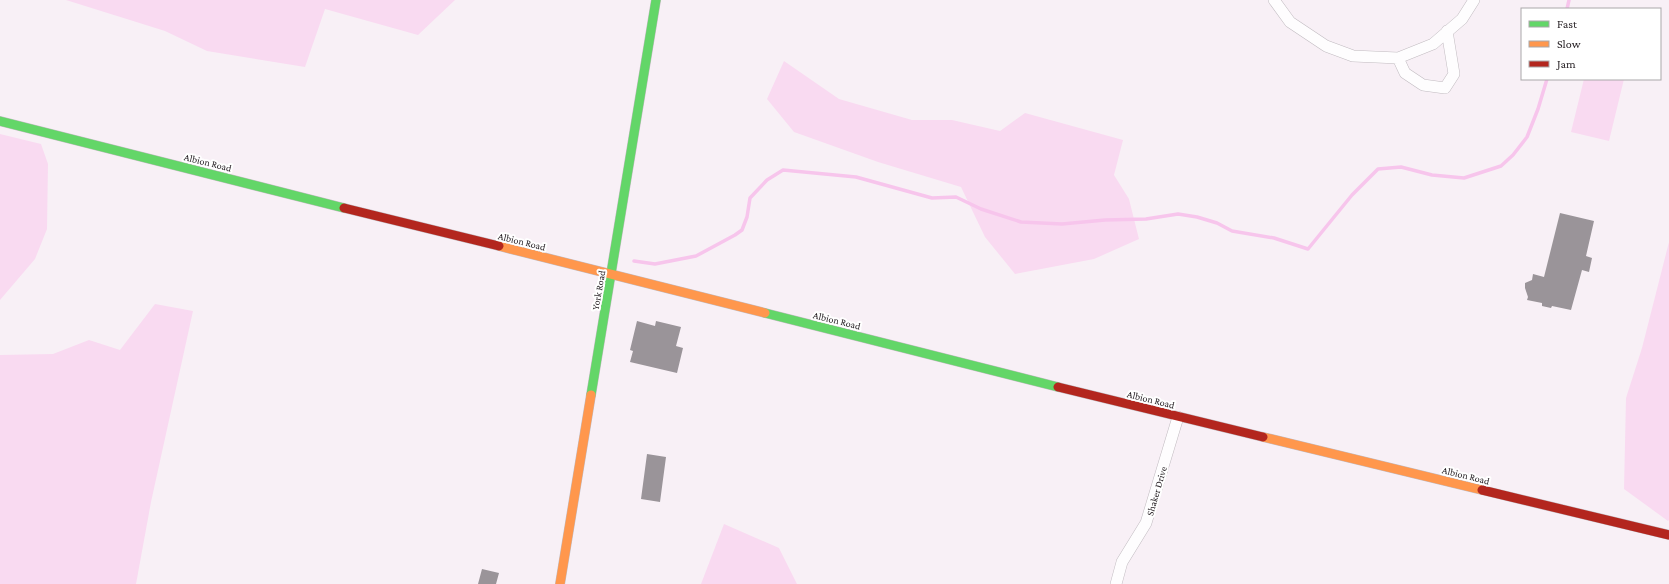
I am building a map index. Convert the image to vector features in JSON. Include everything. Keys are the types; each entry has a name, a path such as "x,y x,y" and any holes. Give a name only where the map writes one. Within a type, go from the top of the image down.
{"street":[{"name":"York Road","path":"560,584 656,0"},
{"path":"1274,0 1290,22 1326,46 1354,56 1398,58 1433,44 1462,19 1474,0"},
{"path":"1398,58 1405,73 1424,85 1445,88 1454,74 1447,31"},
{"name":"Albion Road","path":"0,121 1178,417 1669,536"},
{"name":"Shaker Drive","path":"1116,584 1122,562 1146,523 1178,417"}],"shaded area":[{"path":"66,0 455,0 418,35 325,9 305,67 207,51 165,31"},
{"path":"784,61 839,99 912,120 952,120 1000,131 1025,113 1123,140 1114,175 1129,199 1139,239 1094,259 1015,274 985,237 961,187 878,162 794,132 767,99"},
{"path":"1584,80 1624,80 1609,141 1571,132"},
{"path":"0,134 41,144 48,164 47,229 35,259 0,300"},
{"path":"1669,242 1668,521 1624,489 1626,398 1642,348"},
{"path":"155,304 193,311 151,502 136,584 0,584 0,355 53,354 89,340 120,350"},
{"path":"724,524 779,548 797,584 701,584"}],"building":[{"path":"1560,213 1594,221 1586,256 1592,258 1589,272 1582,270 1571,310 1552,306 1551,308 1542,306 1542,303 1527,300 1528,297 1525,288 1525,283 1532,280 1533,274 1544,277"},
{"path":"637,321 655,326 656,321 681,327 676,346 683,348 677,373 630,362 633,351 630,350"},
{"path":"647,454 666,457 660,502 641,499"},
{"path":"482,569 499,573 496,584 478,584"}],"waterway":[{"path":"1567,8 1569,0"},
{"path":"634,261 655,264 696,256 735,235 742,230 747,217 750,198 767,180 783,170 856,177 932,198 956,197 981,209 1021,222 1062,224 1105,220 1146,219 1178,214 1197,217 1217,223 1232,231 1274,238 1308,249 1352,195 1378,169 1401,167 1432,175 1464,178 1501,166 1513,155 1527,137 1538,109 1547,80"}],"traffic: fast":[{"path":"591,395 656,0"},
{"path":"0,121 344,208"},
{"path":"765,313 1058,387"}],"traffic: slow":[{"path":"499,246 765,313"},
{"path":"560,584 591,395"},
{"path":"1263,437 1482,490"}],"traffic: jam":[{"path":"344,208 499,246"},
{"path":"1058,387 1263,437"},
{"path":"1482,490 1669,535"}]}
